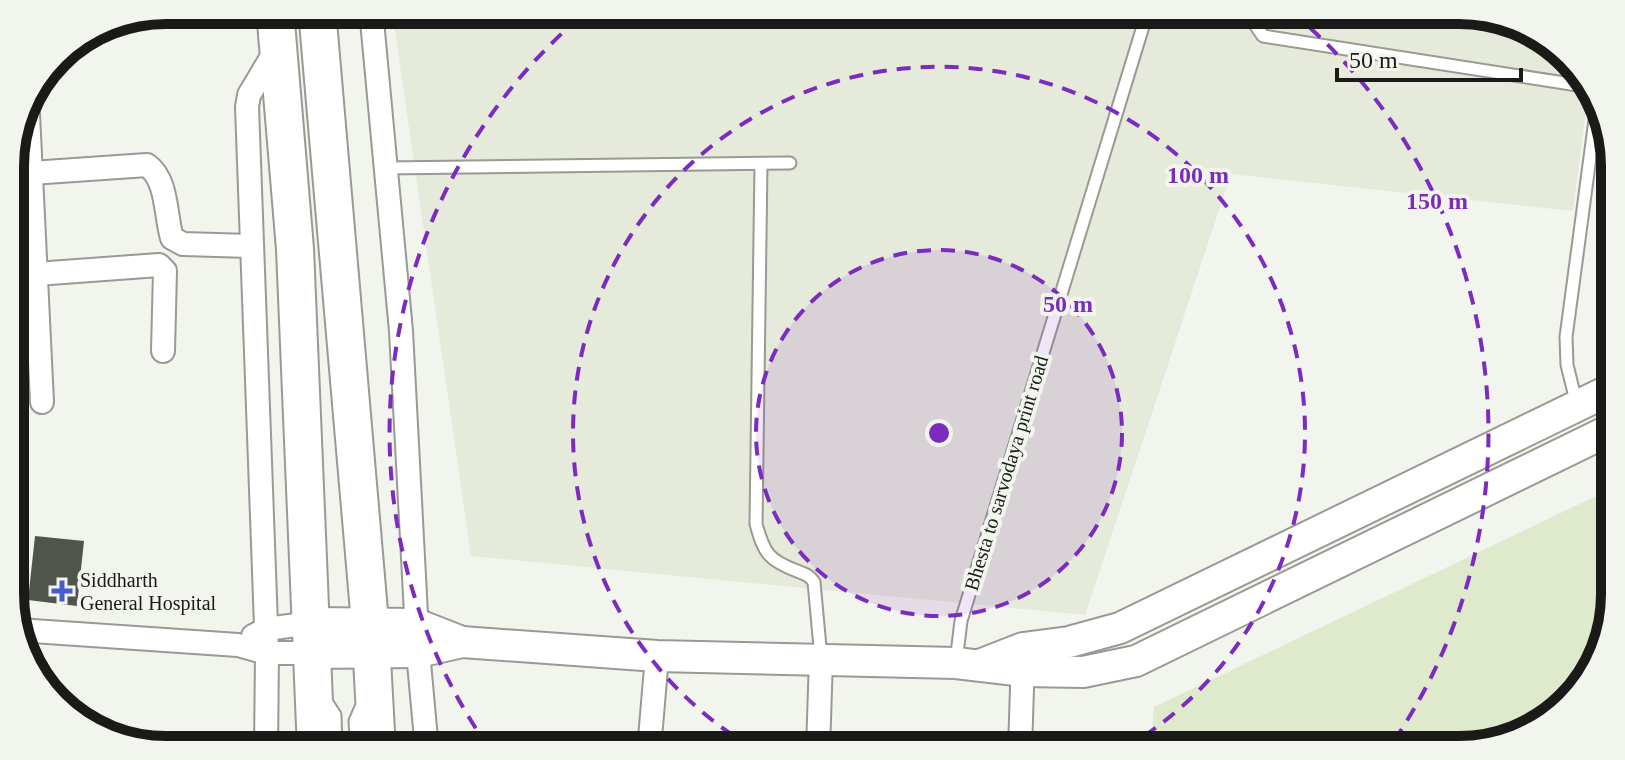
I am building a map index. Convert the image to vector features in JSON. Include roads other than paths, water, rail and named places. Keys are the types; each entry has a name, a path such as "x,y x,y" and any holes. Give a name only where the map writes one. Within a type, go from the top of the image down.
{"highway":[{"path":"276,24 295,249 315,736"},
{"path":"318,24 371,638 376,736"}],"main road":[{"path":"1023,660 1120,628 1601,394"},
{"path":"312,654 371,638 417,638 657,656 969,663 1023,660 1083,672 1136,661 1601,434"}],"street":[{"path":"372,24 401,331 417,638 426,736"},
{"path":"266,736 267,653 247,107 249,95 278,46"},
{"path":"29,131 42,402"},
{"path":"31,173 147,165 155,171 160,182 172,238 183,244 250,246"},
{"path":"36,274 159,265 165,271 163,351"},
{"path":"266,629 312,654"},
{"path":"238,645 266,629"},
{"path":"29,631 238,645 267,653 312,654"},
{"path":"650,736 657,656"},
{"path":"818,736 821,658"},
{"path":"1020,736 1023,660"}],"lane":[{"name":"Bhesta to sarvodaya print road","path":"969,663 961,621 1144,24"},
{"path":"1256,24 1263,36 1575,85"},
{"path":"1577,406 1567,365 1566,337 1594,125"},
{"path":"386,168 790,163"},
{"path":"761,164 756,524 762,547 770,559 809,575 814,582 821,658"},
{"path":"312,654 335,715 336,736"},
{"path":"356,736 355,721 374,688"}],"place":[{"name":"Siddharth General Hospital","path":"62,591"}]}
